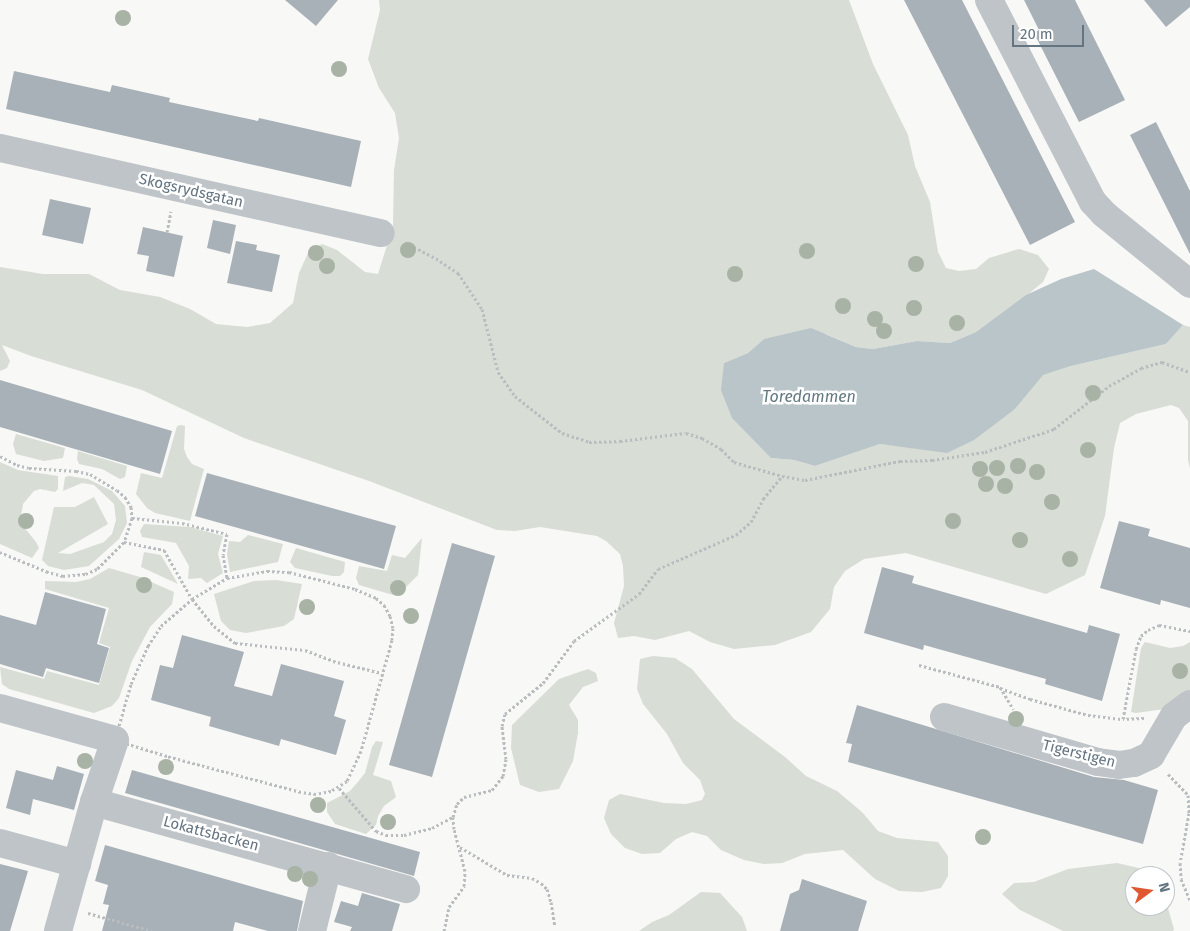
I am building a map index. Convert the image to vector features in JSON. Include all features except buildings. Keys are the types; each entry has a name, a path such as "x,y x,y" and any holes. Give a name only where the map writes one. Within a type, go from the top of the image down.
{"street":[{"path":"989,0 1093,202 1104,214 1190,284"},
{"name":"Skogsrydsgatan","path":"0,148 392,237"},
{"path":"0,708 115,740 94,802 61,919"},
{"path":"1150,755 1182,710"},
{"name":"Tigerstigen","path":"944,717 1098,762 1119,765 1134,763 1150,755"},
{"name":"Lokattsbacken","path":"94,802 406,889"},
{"path":"0,842 77,864"},
{"path":"312,931 328,866"}],"path":[{"path":"392,237 440,261 458,274 482,309 498,372 515,396 562,433 589,442 620,441 686,434 702,438 734,462 782,476 805,480 900,461 932,460 985,452 1054,429 1109,386 1142,368 1162,362 1190,372"},
{"path":"0,456 17,465 29,468 76,471 90,474 125,497 131,507 132,518 124,542 96,569 74,576 48,572 0,552"},
{"path":"444,931 449,908 464,886 465,871 453,817 457,804 464,797 492,790 503,776 506,759 502,726 506,714 543,683 574,641 639,594 658,569 736,535 751,522 762,499 782,476"},
{"path":"132,518 182,523 227,534 223,555 227,578"},
{"path":"124,542 164,550 192,599 214,626 235,643 305,650 382,673"},
{"path":"267,571 289,572 355,590 376,598 384,606 390,616 393,628 392,640 355,768 347,781 339,788 316,794 301,792 166,756 115,740 131,684 148,646 161,626 192,599 227,578 267,571"},
{"path":"1123,719 1136,649 1141,636 1159,625 1190,631"},
{"path":"919,665 1000,687 1030,699 1088,715 1123,719 1182,710"},
{"path":"1000,687 1033,743"},
{"path":"1150,755 1189,795 1189,813 1180,863 1182,879 1190,900"},
{"path":"339,788 376,831 386,834 404,835 432,828 453,817"},
{"path":"459,846 507,875 532,878 541,883 546,888 552,902 556,926"},
{"path":"61,919 152,931"}],"shaded area":[{"path":"379,0 849,0 873,64 908,135 915,166 930,202 938,252 946,268 959,271 976,269 989,258 1019,249 1038,255 1049,269 1043,282 1015,305 976,332 950,343 917,341 873,349 856,347 826,334 764,339 748,353 724,363 771,458 794,460 815,466 880,444 908,447 1015,409 1042,375 1071,366 1166,344 1183,325 1190,327 1190,468 1188,460 1188,421 1179,408 1171,405 1136,414 1120,423 1114,448 1105,516 1085,575 1046,594 906,553 864,559 845,571 834,587 830,609 811,632 775,645 734,649 710,642 689,631 655,640 634,636 618,638 614,623 624,586 623,566 620,554 606,541 597,536 540,527 515,531 497,530 369,481 244,438 142,390 31,356 2,345 10,361 7,368 0,371 0,267 43,274 89,274 120,290 160,297 190,309 216,324 247,327 270,323 293,303 299,273 308,253 322,244 337,250 365,272 378,274 393,226 394,170 399,138 395,113 379,88 368,59 380,10"},
{"path":"177,426 185,426 184,449 187,457 192,464 204,469 190,521 155,513 147,508 136,494 141,473 162,478"},
{"path":"16,434 65,448 63,458 44,461 16,454 13,444"},
{"path":"78,451 127,466 125,477 120,479 102,469 79,464 77,459"},
{"path":"0,462 18,470 58,476 58,489 55,492 40,489 34,491 23,504 20,522 39,548 32,558 0,544"},
{"path":"65,477 88,479 112,491 125,506 127,523 119,539 89,566 64,570 48,566 42,560 54,507 75,507 94,497 108,524 58,553 70,554 104,542 112,534 116,520 114,504 94,485 82,483 63,491"},
{"path":"144,524 190,527 223,536 218,554 223,573 207,583 201,578 188,579 189,566 176,543 142,537 140,531"},
{"path":"248,535 283,544 278,562 230,572 227,554 229,541 240,542"},
{"path":"422,538 418,575 402,591 393,595 359,585 356,578 359,566 387,571 392,555 405,558"},
{"path":"296,548 345,562 344,572 340,576 332,576 295,568 290,562"},
{"path":"144,552 161,555 178,584 141,567"},
{"path":"109,568 140,577 174,592 172,604 150,627 132,661 119,698 112,706 94,713 9,689 2,684 0,667 44,679 47,671 99,685 110,647 99,643 109,608 45,589 45,581 76,582 90,579"},
{"path":"276,580 302,584 294,619 284,626 246,633 230,630 221,621 214,594 254,581"},
{"path":"1145,642 1170,648 1183,646 1190,642 1190,694 1172,708 1136,713 1131,712 1141,648"},
{"path":"653,656 675,658 692,669 734,719 785,757 806,776 837,791 862,812 878,831 897,838 938,842 948,856 948,876 941,888 922,892 899,891 875,879 843,850 805,854 782,863 764,864 744,860 721,850 707,836 692,832 676,839 660,853 642,854 625,848 611,834 604,818 609,800 620,794 664,803 686,804 702,800 705,794 700,780 683,763 667,734 643,704 637,689 640,659"},
{"path":"588,669 596,673 598,681 583,687 569,705 578,720 578,733 573,761 559,789 539,792 520,785 511,748 512,725 559,679"},
{"path":"376,741 383,742 373,775 391,781 396,797 384,806 378,816 376,825 366,834 335,824 327,812 327,803 350,791 365,773 372,747"},
{"path":"1117,863 1130,866 1125,866 1125,916 1170,916 1173,931 1063,931 1020,910 1002,894 1014,883 1034,882 1068,869"},
{"path":"701,892 720,893 742,917 747,931 639,931 652,922 669,915"}],"water":[{"name":"Toredammen","path":"1094,269 1183,325 1166,344 1071,366 1043,375 1015,409 974,440 947,453 880,444 815,466 794,460 771,458 732,418 721,390 724,363 748,353 764,339 811,328 856,347 873,349 917,341 950,343 976,332 1026,295 1061,279"}]}
